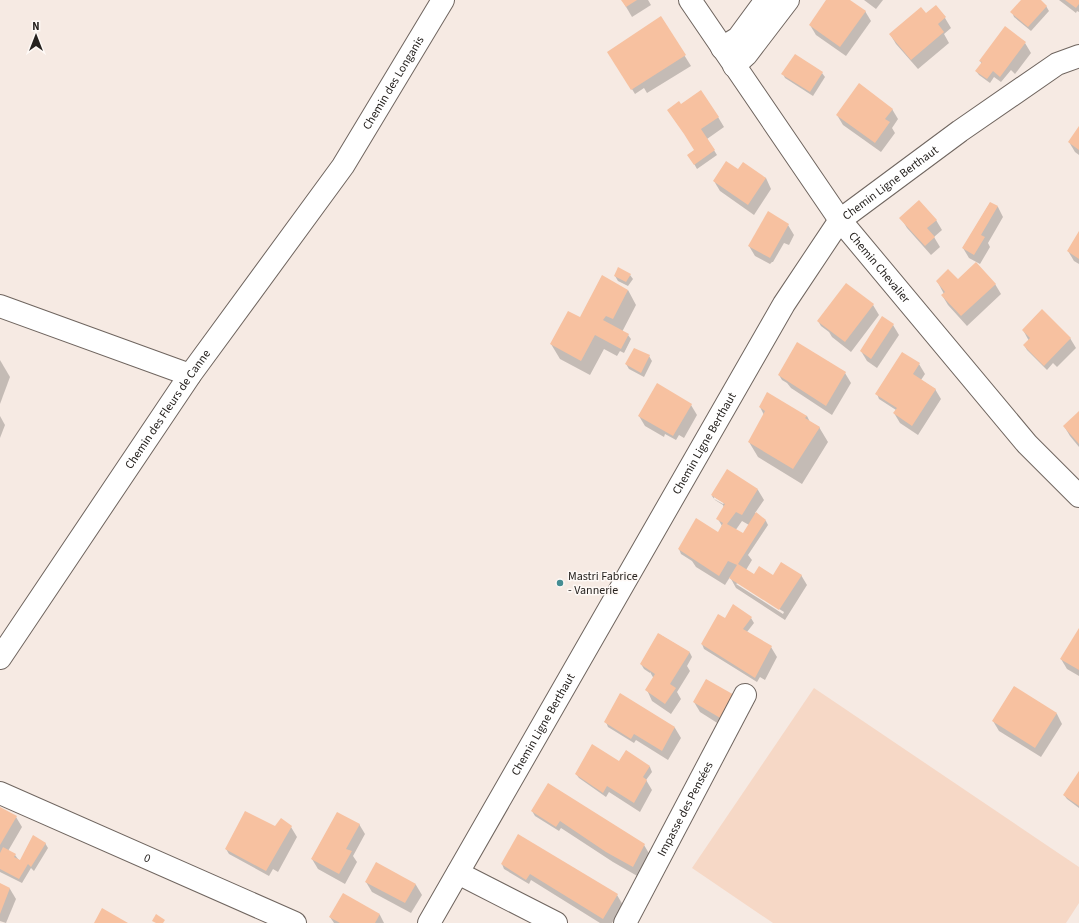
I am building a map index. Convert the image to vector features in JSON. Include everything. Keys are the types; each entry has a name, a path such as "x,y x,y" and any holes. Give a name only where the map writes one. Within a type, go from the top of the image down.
{"street":[{"name":"Chemin Chevalier","path":"690,0 840,220 1027,444 1079,496"},
{"path":"722,48 738,38 766,0"},
{"path":"734,66 746,56 788,0"},
{"name":"Chemin des Longanis","path":"343,166 439,1"},
{"name":"Chemin Ligne Berthaut","path":"430,923 784,304 840,220 960,132 1057,64 1079,56"},
{"name":"Chemin des Fleurs de Canne","path":"0,658 190,375 343,166"},
{"path":"0,306 190,375"},
{"name":"Impasse des Pensées","path":"625,923 745,695"},
{"name":"0","path":"0,793 295,923"},
{"path":"458,873 556,923"}],"shaded area":[{"path":"814,688 1079,867 1079,903 1066,923 773,923 692,868"}],"building":[{"path":"621,0 637,0 626,7"},
{"path":"826,0 850,0 866,11 840,47 809,25"},
{"path":"1021,0 1041,0 1047,6 1028,27 1010,12"},
{"path":"1065,0 1079,0 1079,4 1076,8"},
{"path":"936,5 946,17 938,24 944,32 911,60 889,34 921,7 926,13"},
{"path":"661,16 686,55 631,90 607,52"},
{"path":"1005,26 1026,42 1000,77 993,71 987,79 975,71 982,62 979,61"},
{"path":"795,54 823,72 810,92 781,74"},
{"path":"859,83 893,109 885,119 890,122 875,143 836,115"},
{"path":"701,90 719,117 701,129 715,150 694,165 687,155 694,150 667,110 679,101 681,104"},
{"path":"1079,126 1079,150 1068,142"},
{"path":"726,161 738,169 743,162 766,178 748,205 713,181"},
{"path":"919,200 937,220 927,228 935,237 925,246 899,218"},
{"path":"990,202 998,206 981,235 985,237 974,255 962,248"},
{"path":"768,211 789,224 770,258 748,246"},
{"path":"1079,231 1079,259 1067,251"},
{"path":"976,262 996,284 961,316 941,295 945,292 936,281 948,269 958,279"},
{"path":"618,267 631,274 626,282 614,276"},
{"path":"602,275 628,290 613,319 606,316 603,320 629,334 621,349 595,335 581,361 550,344 568,311 580,317"},
{"path":"846,283 874,304 845,342 817,321"},
{"path":"1042,309 1071,338 1044,366 1023,345 1030,338 1022,330"},
{"path":"882,316 894,324 871,359 860,351"},
{"path":"797,342 846,372 826,406 778,375"},
{"path":"634,348 650,355 641,373 625,364"},
{"path":"902,352 920,363 913,374 936,389 912,426 893,413 897,408 875,394"},
{"path":"657,383 692,404 673,436 638,416"},
{"path":"767,392 807,416 805,418 820,427 793,469 748,442 765,411 759,407"},
{"path":"1079,411 1079,444 1063,426"},
{"path":"727,469 758,489 742,515 736,512 727,524 743,533 756,512 766,520 738,564 754,574 759,566 773,575 781,562 802,575 779,610 729,578 737,565 728,561 719,576 678,549 696,518 718,532 723,523 716,519 725,504 711,495"},
{"path":"733,604 752,617 743,629 772,646 755,678 701,644 718,614 725,618"},
{"path":"1079,628 1079,670 1060,659"},
{"path":"658,633 690,652 670,684 676,688 665,704 645,690 655,674 640,664"},
{"path":"706,679 736,696 722,719 693,702"},
{"path":"1014,686 1057,713 1035,748 992,721"},
{"path":"620,693 675,727 662,751 634,734 631,739 604,722"},
{"path":"592,744 619,761 626,750 650,766 643,777 647,780 634,803 607,786 603,793 575,774"},
{"path":"1079,771 1079,806 1063,795"},
{"path":"548,783 645,844 633,867 606,852 560,821 556,827 531,811"},
{"path":"0,807 17,816 0,845"},
{"path":"245,811 275,826 281,818 292,826 266,871 225,849"},
{"path":"337,812 360,824 346,849 352,851 339,874 311,859"},
{"path":"518,834 618,894 603,919 530,874 526,880 501,864"},
{"path":"33,835 46,843 31,867 28,864 19,879 0,869 0,853 3,847 16,854 14,857 20,860"},
{"path":"376,862 416,884 405,903 365,882"},
{"path":"0,883 10,888 0,914"},
{"path":"343,893 380,914 375,923 340,923 329,917"},
{"path":"102,908 128,923 94,923"},
{"path":"156,914 165,920 163,923 156,923 152,921"}],"place":[{"name":"Mastri Fabrice - Vannerie","path":"560,583"}]}
